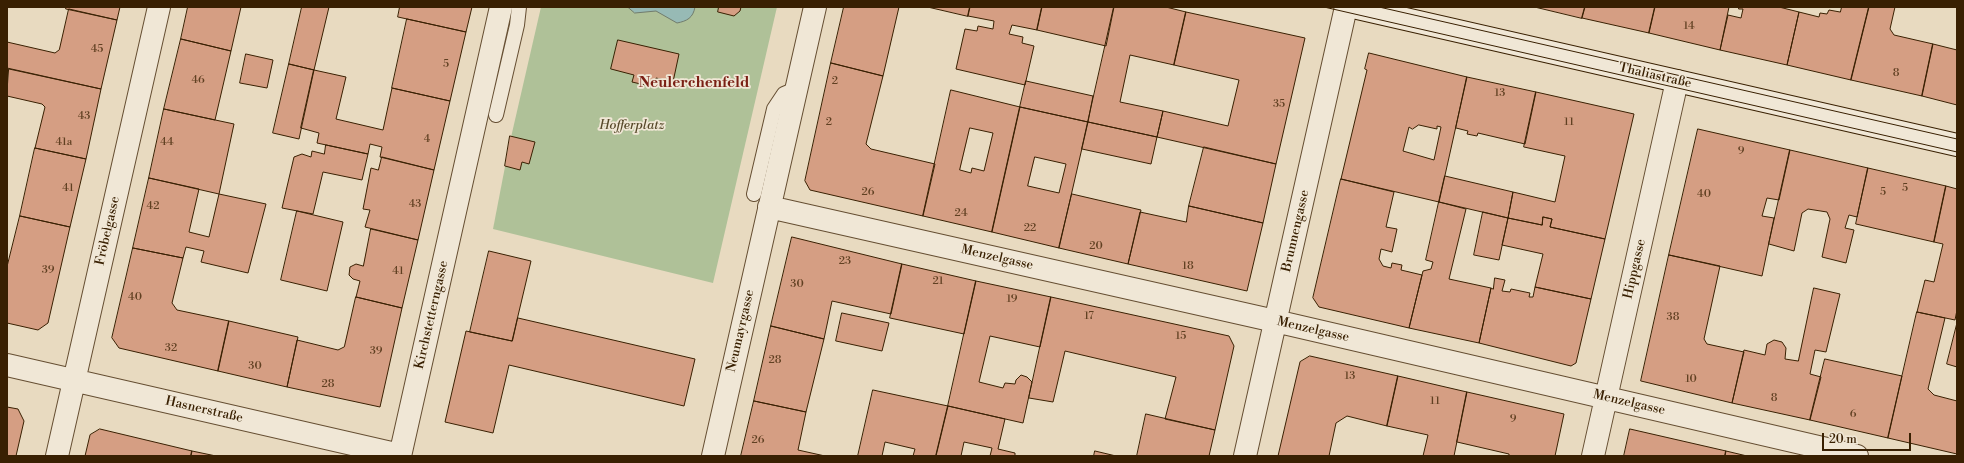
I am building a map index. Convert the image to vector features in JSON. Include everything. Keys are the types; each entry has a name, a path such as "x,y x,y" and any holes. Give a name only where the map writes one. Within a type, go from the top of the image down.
{"street":[{"name":"Fröbelgasse","path":"57,456 159,7"},
{"name":"Kirchstetterngasse","path":"400,455 501,7"},
{"path":"762,200 796,89 815,7"},
{"name":"Brunnengasse","path":"1245,456 1346,7"},
{"name":"Thaliastraße","path":"1353,7 1957,145"},
{"name":"Hippgasse","path":"1593,456 1677,81"},
{"name":"Menzelgasse","path":"762,200 1857,456"},
{"name":"Neumayrgasse","path":"713,456 762,200"},
{"name":"Hasnerstraße","path":"7,365 400,455"}],"lane":[{"path":"496,115 517,25 519,7"}],"green space":[{"name":"Hofferplatz","path":"541,7 777,7 713,283 493,229 509,146"}],"water":[{"path":"628,7 695,7 693,14 689,18 677,23 656,11 635,13"}],"building":[{"path":"66,7 120,7 117,20 66,9"},
{"path":"188,7 241,7 231,51 181,39"},
{"path":"302,7 329,7 314,70 289,64"},
{"path":"400,7 472,7 466,32 398,17"},
{"path":"719,7 741,7 740,11 734,16 718,12"},
{"path":"844,7 899,7 883,76 831,63"},
{"path":"928,7 970,7 968,16"},
{"path":"970,7 1042,7 1037,30 1012,25 1009,34 1023,37 1022,43 1034,46 1025,85 956,69 965,29 977,31 978,26 993,29 994,21 968,16"},
{"path":"1042,7 1114,7 1106,46 1037,30"},
{"path":"1114,7 1166,7 1186,12 1174,65 1130,55 1120,102 1163,111 1157,137 1088,122"},
{"path":"1535,7 1585,7 1582,18"},
{"path":"1585,7 1655,7 1649,33 1582,18"},
{"path":"1655,7 1729,7 1720,50 1649,33"},
{"path":"1739,7 1779,7 1799,12 1787,65 1720,50 1728,15 1741,18 1743,9 1739,9"},
{"path":"1842,7 1869,7 1851,80 1787,65 1799,12 1819,17 1820,13 1827,14 1829,10 1840,12"},
{"path":"1869,7 1895,7 1890,29 1894,35 1933,44 1922,96 1851,80"},
{"path":"69,9 117,20 101,89 7,68 7,42 55,53 59,50"},
{"path":"1186,12 1305,38 1276,164 1157,137 1163,111 1228,126 1239,80 1174,65"},
{"path":"407,19 466,32 450,101 392,88"},
{"path":"181,39 231,51 215,120 164,109"},
{"path":"618,40 679,54 673,82 656,78 654,87 632,82 634,75 611,69"},
{"path":"1933,44 1957,50 1957,105 1922,96"},
{"path":"1369,53 1467,77 1439,202 1341,179 1367,70 1365,69","holes":["1419,125 1437,129 1437,126 1441,127 1434,160 1403,151 1409,127 1412,129"]},
{"path":"246,54 273,60 267,88 240,83"},
{"path":"831,63 883,76 866,144 871,149 935,164 923,216 810,190 805,181"},
{"path":"289,64 314,70 299,139 273,133"},
{"path":"9,69 101,89 86,159 35,148 45,107 42,104 7,96"},
{"path":"314,70 346,77 336,119 383,130 392,88 450,101 434,170 380,157 382,147 370,144 368,154 317,143 319,133 301,128"},
{"path":"1467,77 1536,92 1525,144 1478,133 1477,136 1467,134 1468,131 1456,128"},
{"path":"1026,81 1093,96 1088,122 1020,107"},
{"path":"951,90 1020,107 992,232 923,216","holes":["970,128 993,133 984,171 972,168 971,173 960,170"]},
{"path":"1536,92 1634,114 1605,239 1550,227 1552,219 1543,217 1542,225 1508,218 1513,192 1555,202 1565,156 1524,147"},
{"path":"1020,107 1088,122 1059,248 992,232","holes":["1035,157 1066,164 1059,193 1028,186"]},
{"path":"164,109 234,124 219,194 149,178"},
{"path":"1088,122 1157,137 1151,164 1082,149"},
{"path":"1698,129 1790,150 1779,200 1767,198 1762,216 1774,218 1762,276 1669,255"},
{"path":"510,136 535,142 529,164 522,162 520,170 505,166"},
{"path":"326,145 368,154 362,180 323,172 313,214 282,208 294,157 302,154 311,157 312,151 324,154"},
{"path":"1204,147 1276,164 1263,223 1189,206"},
{"path":"35,148 86,159 70,227 20,216"},
{"path":"1790,150 1868,168 1857,217 1849,215 1845,228 1854,230 1846,263 1822,257 1830,219 1827,212 1808,209 1802,213 1794,251 1769,244"},
{"path":"382,157 434,170 418,240 365,227 370,210 363,209 371,168 378,170"},
{"path":"1868,168 1946,186 1934,242 1856,224"},
{"path":"1445,176 1513,192 1508,218 1439,202"},
{"path":"149,178 199,189 189,232 209,237 219,194 266,204 248,273 201,262 204,251 186,247 183,258 133,248"},
{"path":"1341,179 1394,192 1386,227 1397,229 1392,252 1381,249 1379,259 1383,266 1391,268 1392,263 1402,265 1401,270 1422,275 1409,328 1319,307 1313,298"},
{"path":"1946,186 1957,189 1957,310 1955,320 1917,312 1925,280 1934,282 1943,244 1934,242"},
{"path":"1072,194 1141,210 1128,264 1059,248"},
{"path":"1439,202 1466,209 1449,279 1491,288 1479,343 1409,328 1423,271 1431,269 1433,262 1426,260"},
{"path":"1189,206 1263,223 1247,291 1128,264 1140,212 1186,222"},
{"path":"297,211 343,222 327,291 281,280"},
{"path":"1483,212 1508,218 1499,260 1474,255"},
{"path":"20,216 70,227 48,323 38,330 7,323 7,267"},
{"path":"1543,217 1552,219 1550,227 1605,239 1591,299 1535,287 1543,254 1502,245 1508,218 1542,225"},
{"path":"371,229 418,240 402,308 356,297 360,281 353,279 349,275 350,267 356,264 363,266"},
{"path":"792,237 902,264 891,314 832,301 824,339 771,326"},
{"path":"133,248 183,258 172,303 177,310 229,321 218,371 119,348 112,338"},
{"path":"489,251 531,261 512,341 470,332"},
{"path":"1669,255 1720,266 1704,339 1707,344 1744,352 1732,403 1641,381"},
{"path":"902,264 976,281 964,334 890,318"},
{"path":"1495,278 1505,280 1502,291 1510,292 1511,289 1530,293 1529,297 1533,297 1535,287 1591,299 1576,363 1571,366 1479,343 1491,288 1493,289"},
{"path":"976,281 1051,297 1040,347 990,336 979,382 1003,388 1005,383 1015,384 1016,380 1021,375 1027,377 1032,382 1023,423 948,406"},
{"path":"1814,288 1840,294 1826,352 1815,350 1810,374 1821,377 1810,420 1732,403 1744,350 1765,355 1767,344 1774,340 1782,342 1786,348 1785,359 1798,361"},
{"path":"356,297 402,308 380,407 287,387 297,340 338,350 344,347"},
{"path":"1051,297 1229,336 1234,346 1215,430 1165,419 1176,377 1065,351 1053,402 1029,398"},
{"path":"1917,312 1945,318 1928,389 1934,395 1957,401 1957,454 1888,438"},
{"path":"842,313 889,323 882,351 836,341"},
{"path":"518,318 695,359 684,406 509,365 493,433 445,422 466,331 512,341"},
{"path":"229,321 298,337 287,387 218,371"},
{"path":"1957,323 1957,367 1947,364"},
{"path":"771,326 824,339 806,412 754,401"},
{"path":"1310,356 1398,376 1387,426 1347,416 1336,423 1329,456 1278,456 1300,362"},
{"path":"1825,359 1902,376 1888,438 1810,420"},
{"path":"1398,376 1467,392 1454,456 1423,456 1428,435 1387,426"},
{"path":"873,390 948,406 936,456 913,456 915,449 885,442 882,456 858,456"},
{"path":"1467,392 1564,414 1555,456 1509,456 1509,454 1457,442"},
{"path":"754,401 806,412 798,450 825,456 741,456"},
{"path":"948,406 1005,419 998,449 1015,453 1015,456 990,456 992,448 964,442 961,456 936,456"},
{"path":"7,407 18,409 24,421 16,456 7,456"},
{"path":"1146,414 1215,430 1209,456 1137,456"},
{"path":"100,429 192,451 191,456 85,456 90,435"},
{"path":"1630,429 1726,451 1725,456 1624,456"},
{"path":"192,451 216,456 191,456"},
{"path":"1095,451 1116,456 1094,456"},
{"path":"1726,451 1747,456 1725,456"}],"tram line":[{"path":"1324,7 1957,152"},
{"path":"1379,7 1957,139"}],"district":[{"name":"Neulerchenfeld","path":"694,83"}]}
